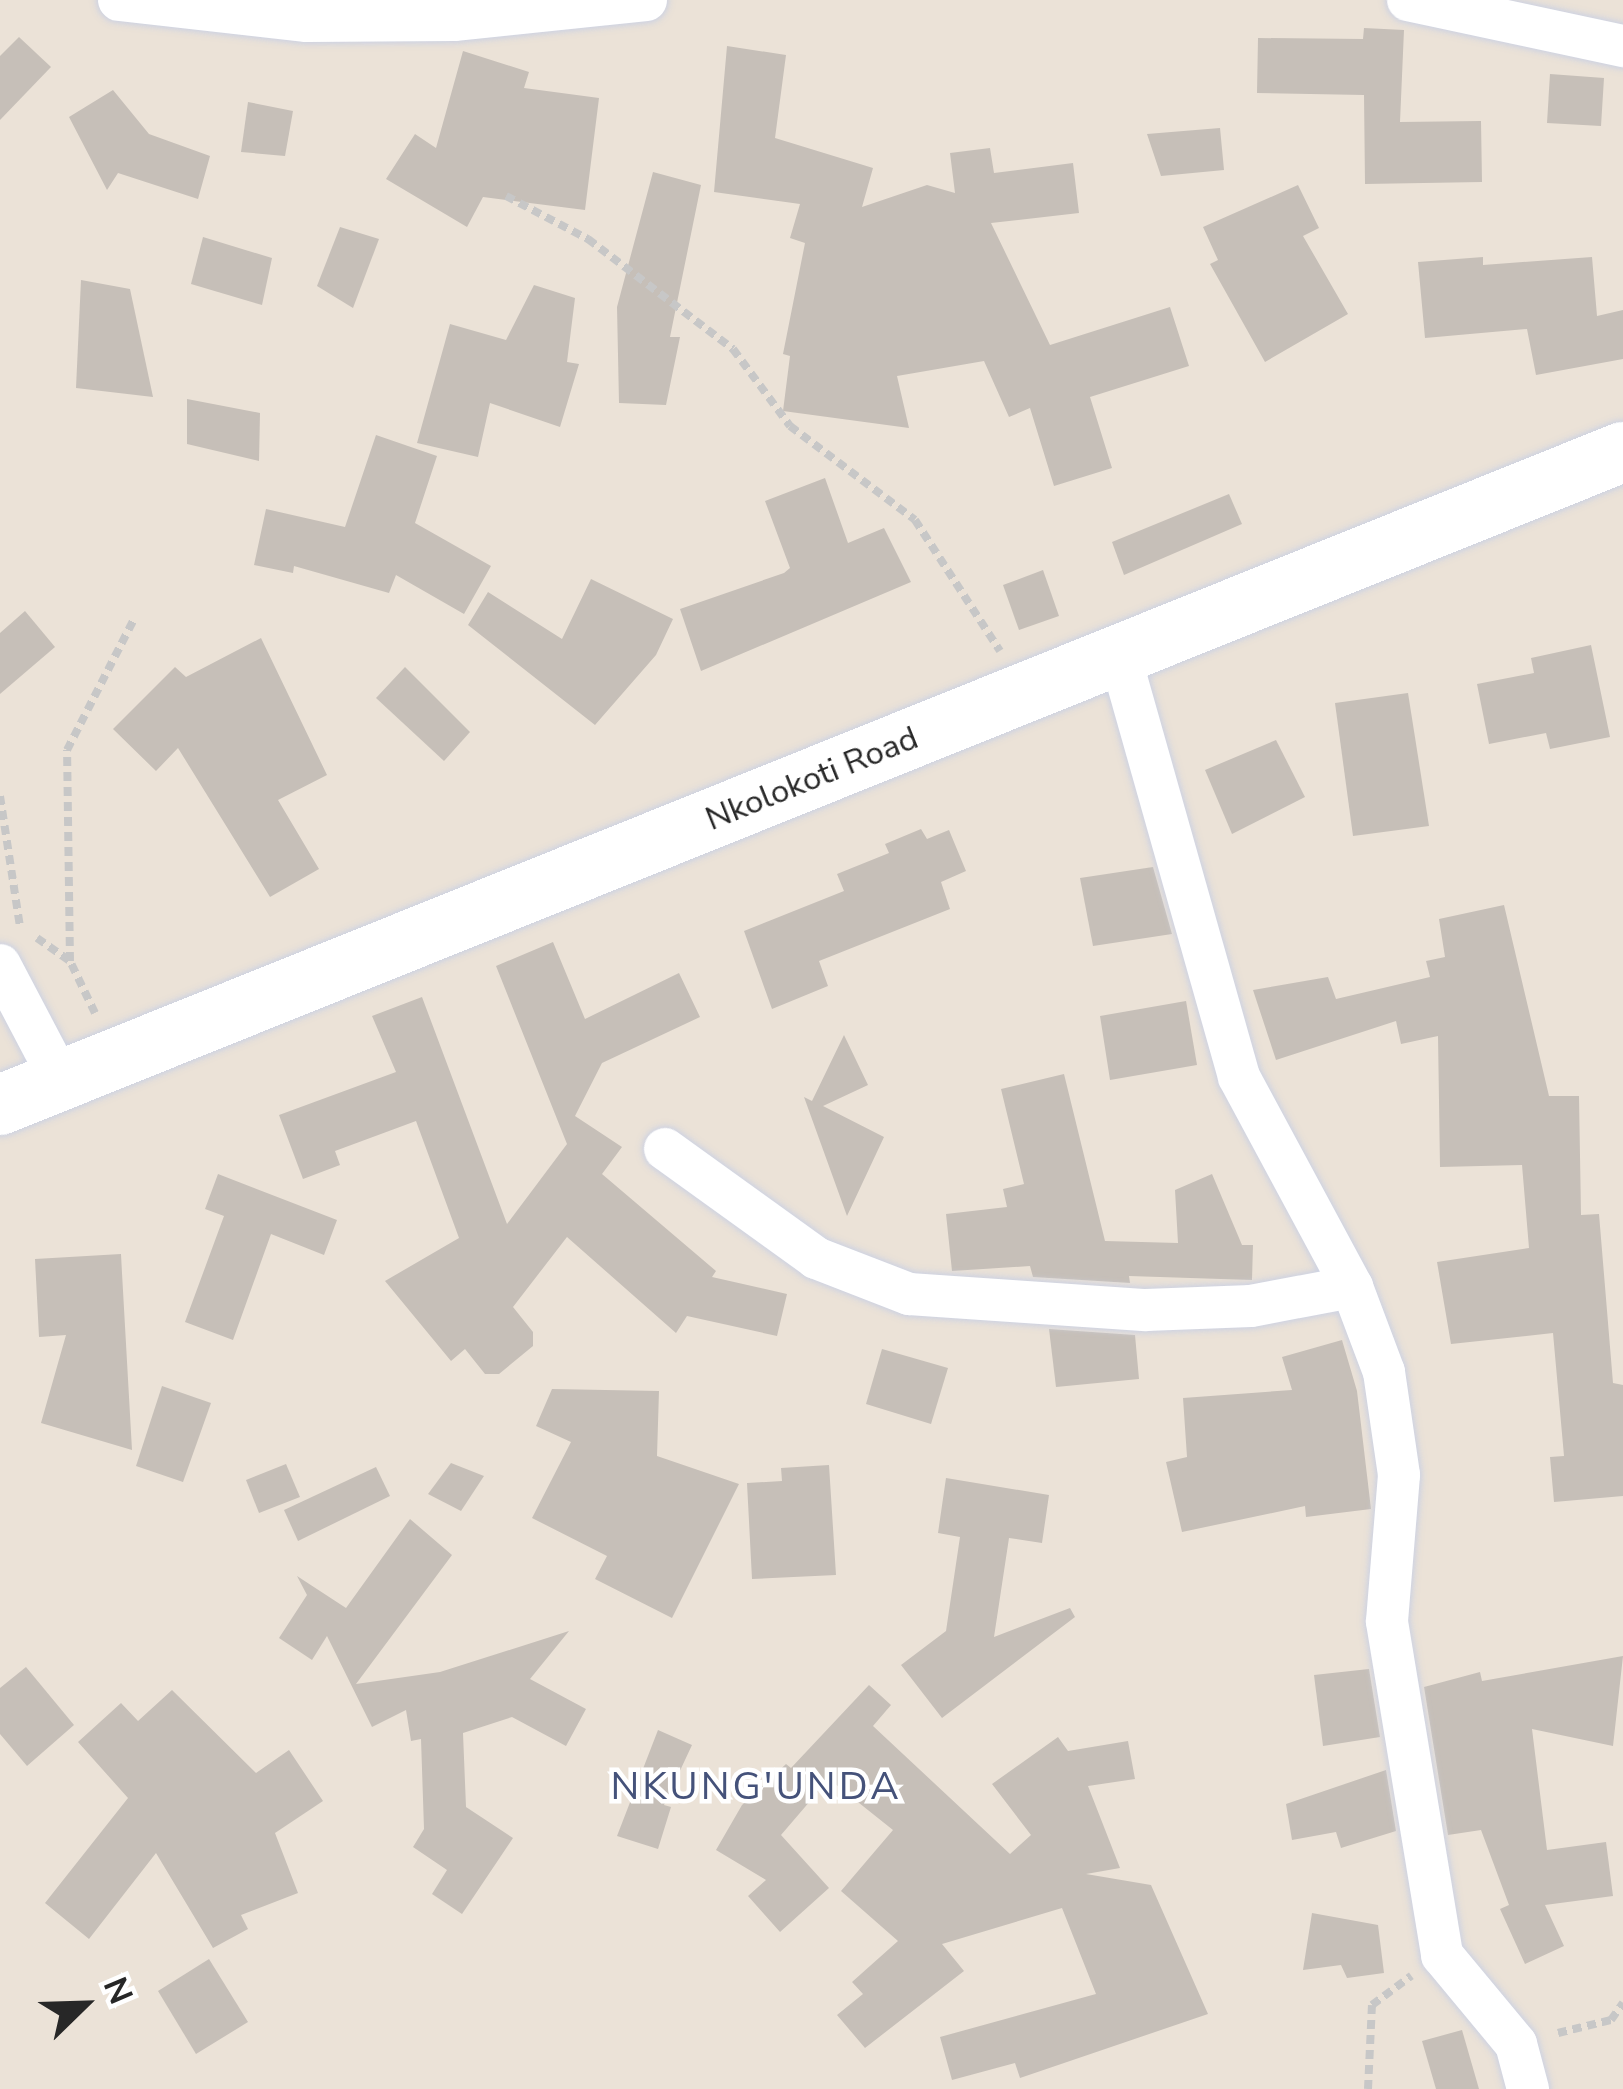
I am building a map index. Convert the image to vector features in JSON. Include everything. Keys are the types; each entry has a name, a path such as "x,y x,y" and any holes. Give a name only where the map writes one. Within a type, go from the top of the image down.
{"main road":[{"name":"Nkolokoti Road","path":"0,1105 1623,452"}],"street":[{"path":"118,0 307,21 475,19 646,0"},
{"path":"1408,0 1623,46"},
{"path":"1120,656 1239,1077 1352,1287 1396,1424 1387,1622 1442,1954 1516,2044 1528,2089"},
{"path":"0,965 61,1081"},
{"path":"665,1149 816,1258 909,1294 1146,1310 1250,1306 1352,1287"}],"path":[{"path":"506,196 588,239 733,349 790,426 915,520 1028,693"},
{"path":"116,1058 70,961 67,751 135,617"},
{"path":"0,796 17,924 70,961"},
{"path":"0,836 7,846"},
{"path":"1368,2089 1372,2005 1442,1954"},
{"path":"1516,2044 1611,2020 1623,2003"}],"building":[{"path":"1364,28 1404,30 1400,122 1481,121 1482,182 1365,184 1364,95 1257,93 1258,38 1363,39"},
{"path":"19,37 51,67 0,120 0,56"},
{"path":"727,46 786,55 775,138 873,168 862,207 927,185 955,193 950,153 990,148 994,173 1073,163 1079,213 991,223 1050,345 1170,307 1189,366 1090,397 1112,468 1054,486 1030,408 1009,417 984,361 897,376 909,428 783,411 790,356 783,354 805,243 790,238 800,204 714,192"},
{"path":"463,51 529,72 524,88 599,98 585,210 483,197 467,227 386,179 415,134 436,148"},
{"path":"1550,74 1604,78 1601,126 1547,123"},
{"path":"113,90 149,134 210,156 198,199 118,173 107,190 69,117"},
{"path":"248,102 293,111 285,156 241,152"},
{"path":"1220,128 1224,170 1161,176 1147,134"},
{"path":"653,172 701,185 670,337 680,337 666,405 619,403 617,307"},
{"path":"1298,185 1319,228 1303,236 1348,314 1265,362 1210,264 1218,260 1203,227"},
{"path":"340,227 379,239 353,308 317,286"},
{"path":"203,237 272,258 262,305 191,284"},
{"path":"1483,257 1483,265 1592,257 1597,316 1623,310 1623,359 1536,375 1527,329 1425,338 1418,262"},
{"path":"81,280 130,289 153,397 76,388"},
{"path":"534,285 575,298 567,362 579,364 560,427 490,403 478,457 417,443 450,324 506,340"},
{"path":"187,399 260,413 259,461 187,444"},
{"path":"376,435 437,456 415,523 491,566 464,614 396,575 389,593 294,566 293,573 254,565 266,509 345,527"},
{"path":"825,478 848,543 884,528 911,582 701,671 680,609 790,568 765,501"},
{"path":"1229,494 1242,524 1124,575 1112,542"},
{"path":"1043,570 1059,616 1019,630 1003,585"},
{"path":"591,579 673,619 656,655 595,725 468,625 488,592 562,639"},
{"path":"25,611 55,647 0,694 0,633"},
{"path":"261,638 327,775 278,800 319,869 270,897 178,748 156,771 113,729 175,667 186,677"},
{"path":"1591,645 1610,737 1550,749 1546,733 1489,744 1477,684 1534,673 1531,658"},
{"path":"405,667 470,732 444,761 376,698"},
{"path":"1408,693 1429,826 1353,836 1335,703"},
{"path":"1276,740 1305,797 1232,834 1205,770"},
{"path":"921,829 927,839 949,830 966,871 941,882 950,909 819,961 828,986 772,1009 744,931 844,891 837,874 889,853 885,844"},
{"path":"1153,867 1172,934 1093,946 1080,878"},
{"path":"1504,905 1549,1096 1579,1096 1581,1215 1599,1214 1613,1383 1623,1385 1623,1496 1554,1502 1550,1457 1564,1456 1553,1333 1451,1344 1437,1262 1529,1248 1522,1165 1440,1167 1438,1036 1401,1044 1396,1021 1276,1060 1253,990 1328,977 1336,999 1430,977 1426,961 1445,957 1439,919"},
{"path":"553,942 585,1019 679,973 700,1017 602,1063 575,1116 622,1147 602,1174 716,1271 712,1277 787,1294 777,1336 687,1316 676,1333 567,1237 513,1307 533,1332 533,1346 499,1374 485,1374 465,1349 451,1361 385,1281 459,1238 416,1121 335,1151 340,1165 303,1179 279,1115 396,1072 372,1016 422,997 507,1224 567,1144 496,966"},
{"path":"1186,1001 1197,1065 1110,1080 1100,1016"},
{"path":"844,1035 868,1085 823,1106 884,1137 847,1216 804,1097 812,1101"},
{"path":"1064,1074 1105,1241 1178,1243 1175,1190 1212,1174 1242,1245 1253,1245 1252,1280 1129,1276 1130,1283 1033,1277 1030,1266 952,1271 946,1214 1007,1207 1003,1189 1024,1184 1001,1089"},
{"path":"218,1174 337,1220 324,1255 271,1234 233,1340 185,1322 224,1216 205,1209"},
{"path":"121,1254 132,1450 41,1423 66,1335 39,1337 35,1259"},
{"path":"1049,1329 1135,1335 1139,1379 1056,1387"},
{"path":"1342,1340 1357,1391 1371,1509 1306,1517 1305,1506 1182,1532 1166,1462 1187,1457 1183,1398 1292,1390 1282,1357"},
{"path":"882,1349 948,1368 931,1424 866,1404"},
{"path":"162,1386 211,1403 183,1482 136,1466"},
{"path":"552,1389 659,1391 657,1456 739,1484 672,1618 595,1579 607,1556 532,1518 571,1442 536,1426"},
{"path":"451,1463 484,1476 461,1511 428,1494"},
{"path":"286,1464 300,1497 259,1513 246,1480"},
{"path":"829,1465 836,1575 752,1579 747,1483 782,1481 781,1468"},
{"path":"376,1467 390,1496 298,1541 284,1510"},
{"path":"946,1478 1049,1495 1042,1543 1009,1538 994,1637 1070,1608 1075,1617 942,1718 901,1665 946,1631 960,1537 938,1533"},
{"path":"410,1519 452,1555 356,1684 440,1672 569,1631 530,1679 586,1709 566,1746 512,1717 463,1733 466,1807 513,1838 462,1914 432,1894 447,1870 413,1847 424,1829 421,1739 411,1741 406,1710 372,1727 327,1636 312,1660 279,1638 307,1595 297,1576 346,1608"},
{"path":"1623,1656 1613,1746 1532,1729 1547,1850 1606,1842 1613,1896 1545,1905 1564,1946 1525,1964 1500,1909 1509,1905 1481,1830 1448,1835 1424,1687 1480,1672 1482,1681"},
{"path":"26,1667 74,1725 27,1766 0,1734 0,1688"},
{"path":"1369,1669 1380,1737 1323,1746 1314,1675"},
{"path":"869,1685 891,1705 873,1726 1010,1854 1031,1835 992,1784 1058,1737 1068,1751 1128,1741 1135,1779 1088,1786 1120,1868 1086,1874 1151,1885 1208,2014 1020,2078 1015,2063 952,2080 940,2037 1096,1994 1062,1908 942,1944 964,1971 865,2048 837,2015 863,1994 852,1982 898,1941 841,1891 893,1830 829,1779 781,1835 829,1888 780,1932 748,1896 766,1880 716,1850 742,1805 786,1764 791,1768"},
{"path":"172,1690 256,1773 289,1750 323,1801 275,1833 298,1893 241,1915 248,1929 213,1948 156,1853 89,1939 45,1903 128,1798 78,1742 121,1703 138,1721"},
{"path":"658,1730 692,1745 664,1805 671,1807 658,1849 617,1836"},
{"path":"1386,1770 1396,1831 1341,1848 1336,1832 1292,1840 1286,1804"},
{"path":"1312,1913 1378,1925 1384,1973 1347,1978 1341,1965 1303,1970"},
{"path":"209,1959 248,2022 196,2054 158,1991"},
{"path":"1462,2030 1479,2089 1436,2089 1422,2041"}],"district":[{"name":"NKUNG'UNDA","path":"756,1787"}]}
